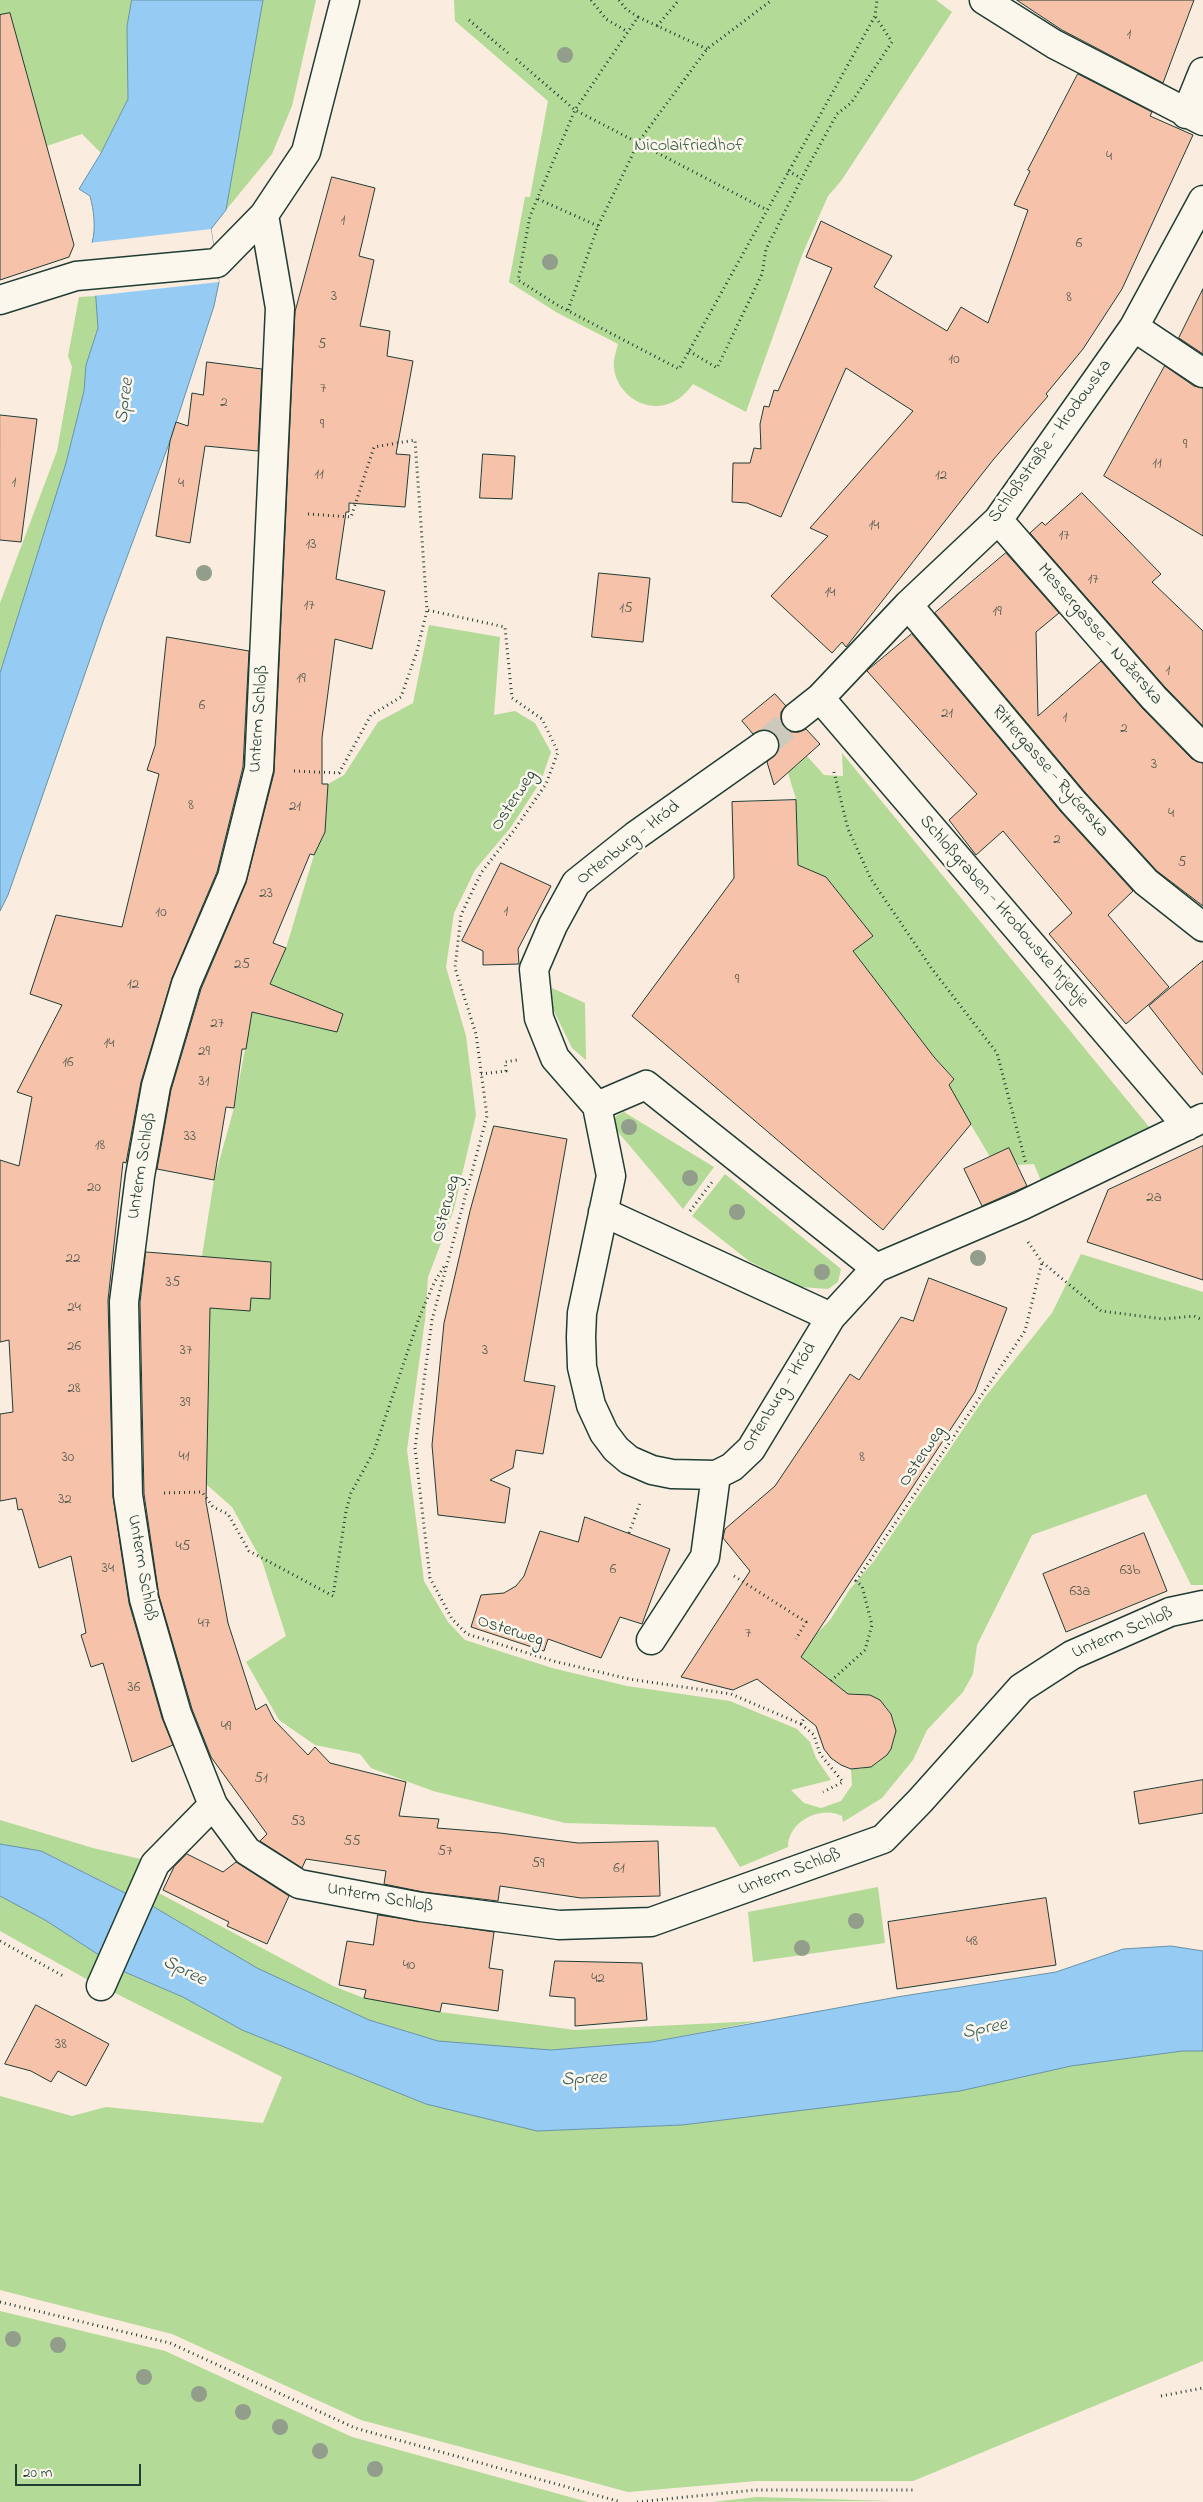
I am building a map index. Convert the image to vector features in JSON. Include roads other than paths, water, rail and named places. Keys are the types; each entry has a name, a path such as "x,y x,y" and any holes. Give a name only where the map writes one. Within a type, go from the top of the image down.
{"street":[{"path":"0,300 76,276 217,263 264,215 306,152 345,0"},
{"path":"984,0 1054,44 1195,118 1203,72"},
{"name":"Schloßstraße - Hrodowska","path":"796,717 820,698 908,606 998,520 1134,328 1203,200"},
{"name":"Unterm Schloß","path":"264,215 280,308 259,769 232,877 186,984 156,1086 140,1176 124,1302 128,1495 144,1599 177,1714 213,1806 247,1851 299,1884 421,1907 559,1925 651,1922 883,1839 920,1801 1021,1688 1072,1655 1170,1612 1203,1605"},
{"path":"1134,328 1203,373"},
{"name":"Messergasse - Nožerska","path":"998,520 1154,698 1203,748"},
{"name":"Rittergasse - Ryćerska","path":"908,606 1073,802 1139,875 1203,927"},
{"name":"Schloßgraben - Hrodowske hrjebje","path":"820,698 1195,1122"},
{"name":"Ortenburg - Hród","path":"597,1106 555,1058 538,1018 534,969 553,925 576,884 635,836 764,745"},
{"path":"651,1640 705,1557 716,1475 672,1474 652,1470 630,1460 616,1449 596,1419 584,1381 581,1337 582,1313 610,1176 597,1106 646,1085 876,1268"},
{"name":"Ortenburg - Hród","path":"716,1475 741,1460 751,1449 831,1316 876,1268 1023,1205 1195,1122"},
{"path":"603,1212 831,1316"},
{"path":"100,1986 155,1864 213,1806"}],"water":[{"name":"Spree","path":"132,0 263,0 226,210 211,229 219,282 214,306 170,441 104,619 8,895 0,911 0,673 66,463 84,391 86,365 98,328 92,243 94,231 93,214 90,196 79,189 101,153 128,99 127,27"},
{"path":"0,1844 41,1851 129,1895 102,1957 45,1920 0,1896"},
{"name":"Spree","path":"149,1904 257,1968 369,2020 438,2041 551,2050 651,2042 897,1997 1056,1972 1123,1949 1171,1946 1203,1951 1203,2051 1182,2051 1071,2066 960,2091 682,2125 537,2131 426,2104 242,2030 183,1997 120,1970"}],"tunnel":[{"path":"764,745 796,717"}],"park label":[{"name":"Nicolaifriedhof","path":"689,147"}]}
